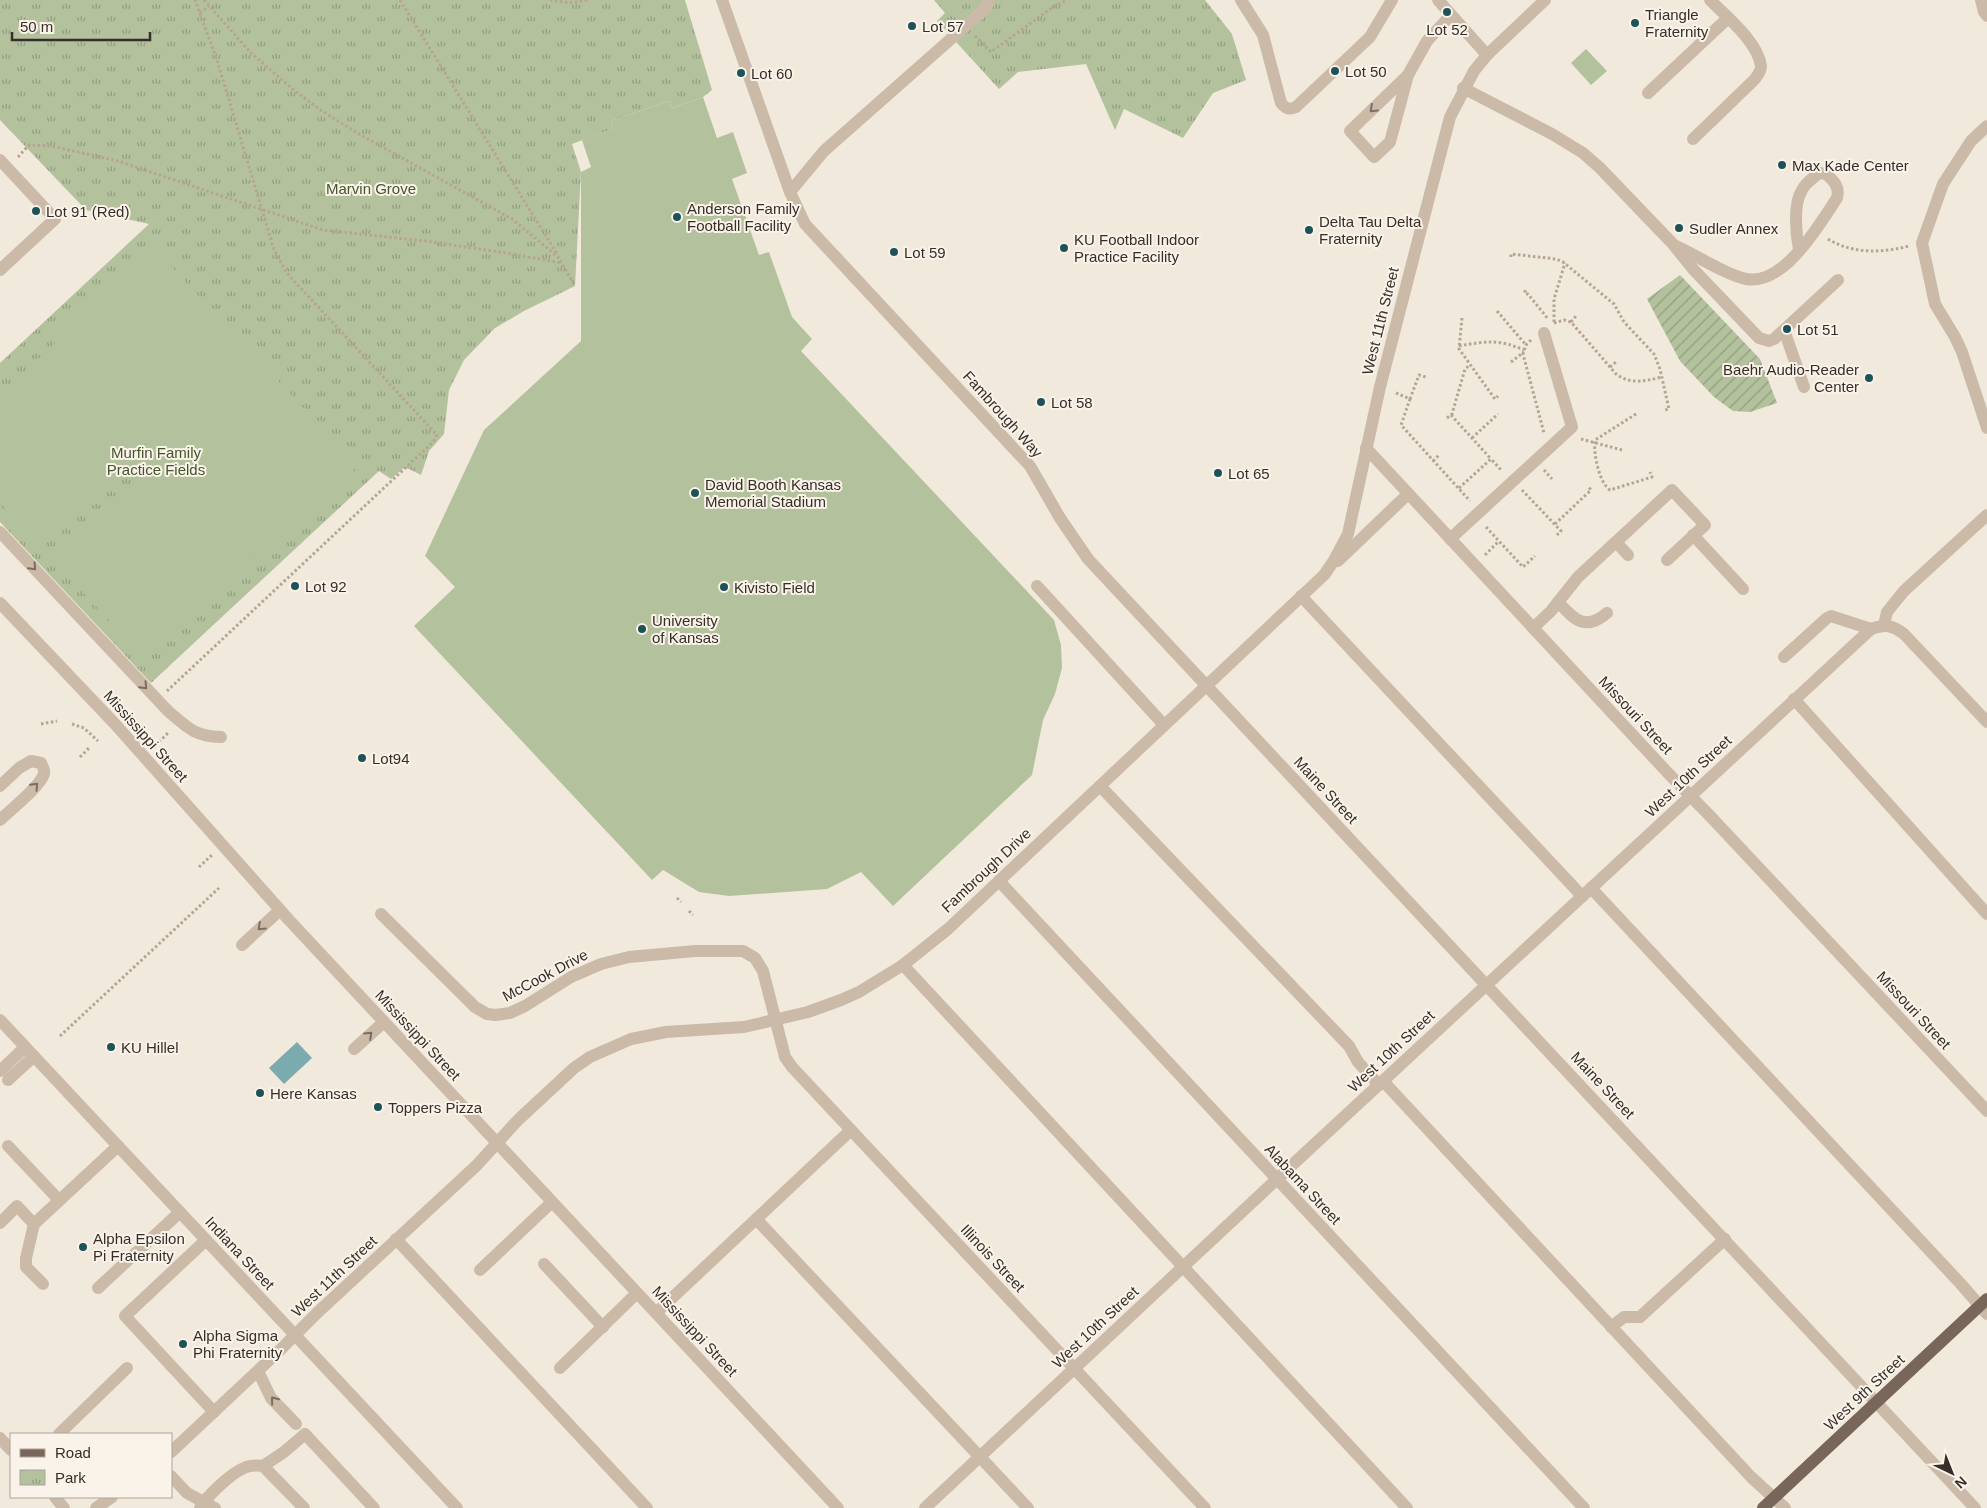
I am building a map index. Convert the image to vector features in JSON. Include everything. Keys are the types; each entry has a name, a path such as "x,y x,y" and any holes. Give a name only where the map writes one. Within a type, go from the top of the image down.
{"main road":[{"name":"West 9th Street","path":"1763,1508 1877,1402 1985,1306"}],"street":[{"name":"Fambrough Way","path":"722,0 790,192 805,224 1030,466 1060,518 1088,559 1206,685"},
{"path":"790,192 824,151 966,26 987,6 990,0"},
{"path":"1241,0 1263,35 1281,103 1290,110 1296,107 1370,37 1392,0"},
{"path":"1438,0 1487,55"},
{"name":"West 11th Street","path":"1366,448 1450,117 1463,88 1474,71 1487,55 1545,0"},
{"path":"1692,139 1759,74 1761,66 1746,36 1710,0"},
{"path":"1981,0 1987,16"},
{"path":"1408,75 1350,131 1374,157 1390,142 1408,75 1427,41 1451,15"},
{"path":"1648,93 1728,18"},
{"path":"1463,88 1552,134 1583,153 1600,168 1672,243 1693,270 1759,338 1769,341 1774,339 1838,280"},
{"path":"1987,126 1971,141 1943,184 1922,243 1935,304 1962,352 1987,428"},
{"path":"0,270 55,219 4,164"},
{"path":"1672,243 1732,274 1752,279 1768,278 1778,272 1799,250 1816,230 1837,198 1839,192 1837,185 1826,174 1819,173 1801,190 1796,234 1799,250"},
{"path":"1784,330 1804,387"},
{"path":"1450,539 1572,427 1540,334"},
{"name":"Missouri Street","path":"1366,448 1987,1111"},
{"name":"Fambrough Drive","path":"497,1143 518,1120 574,1068 609,1048 632,1039 666,1032 735,1028 776,1021 840,1000 858,992 902,965 948,929 1324,575 1340,551 1348,534 1366,448"},
{"path":"1533,628 1558,602 1578,577 1672,490 1705,525 1667,560"},
{"path":"1324,575 1408,494"},
{"path":"1987,515 1904,591 1887,612 1884,625 1894,626 1904,634 1987,722"},
{"path":"0,532 168,711 203,736 221,737"},
{"path":"1693,536 1743,589"},
{"path":"1616,542 1628,555"},
{"path":"1037,586 1164,725"},
{"path":"1301,596 1960,1283 1985,1306"},
{"path":"1558,602 1574,618 1583,622 1600,619 1607,613"},
{"name":"Mississippi Street","path":"0,603 115,724 280,910 838,1508"},
{"path":"1784,657 1826,618 1831,616 1871,629"},
{"name":"West 10th Street","path":"925,1508 1871,629 1884,625"},
{"name":"Maine Street","path":"1206,685 1975,1508"},
{"path":"1794,700 1987,914"},
{"path":"0,786 19,768 31,761 41,763 44,767 44,773 40,782 0,820"},
{"path":"1100,786 1349,1046 1358,1062 1381,1083 1751,1477 1785,1508"},
{"name":"Alabama Street","path":"999,881 1584,1508"},
{"path":"242,945 280,910"},
{"name":"McCook Drive","path":"381,914 475,1008 487,1014 510,1013 525,1006 571,977 601,964 629,957 695,951 735,950 750,954 759,964 766,979 776,1021"},
{"path":"902,965 1407,1508"},
{"name":"Indiana Street","path":"0,1020 457,1508"},
{"name":"Illinois Street","path":"776,1021 785,1057 792,1067 1205,1508"},
{"path":"354,1049 384,1022"},
{"path":"4,1075 30,1051"},
{"path":"656,1313 851,1130"},
{"name":"West 11th Street","path":"172,1451 476,1166 497,1143"},
{"path":"8,1146 59,1200"},
{"path":"43,1284 26,1267 26,1258 34,1224 118,1146"},
{"path":"480,1270 552,1202"},
{"path":"0,1223 17,1206 34,1224"},
{"path":"98,1288 180,1212"},
{"path":"757,1220 1028,1508"},
{"path":"1611,1327 1624,1317 1640,1317 1724,1239"},
{"path":"206,1240 125,1316 214,1412"},
{"path":"396,1240 647,1508"},
{"path":"544,1264 603,1327"},
{"path":"560,1368 637,1293"},
{"path":"60,1433 127,1368"},
{"path":"258,1371 271,1398 296,1424"},
{"path":"263,1466 284,1452 305,1434 374,1508"},
{"path":"0,1438 10,1449"},
{"path":"172,1477 187,1493 206,1506 232,1476 244,1468 255,1464 263,1466 304,1508"},
{"path":"56,1498 64,1508"},
{"path":"96,1508 111,1498"}],"path":[{"path":"172,698 165,692 433,442 437,435 288,273 274,250 234,113 195,0"},
{"path":"204,0 251,53 313,106 359,134 512,219 558,257"},
{"path":"400,0 562,263 574,286"},
{"path":"550,0 569,3 587,0"},
{"path":"966,26 991,52 1053,7 1067,0"},
{"path":"200,13 209,6"},
{"path":"4,164 29,145 51,146 125,163 324,230 506,252 562,263"},
{"path":"1830,240 1851,248 1873,251 1897,249 1922,243"},
{"path":"1511,257 1511,254 1556,259 1565,263 1614,304 1624,322 1657,359 1669,409 1665,410"},
{"path":"1554,323 1554,299 1565,263"},
{"path":"1525,290 1525,294 1528,294 1552,324 1564,320 1571,322 1622,379 1637,382 1662,377"},
{"path":"1497,311 1526,345"},
{"path":"1571,322 1576,316"},
{"path":"1462,318 1459,349 1495,399 1498,396"},
{"path":"1511,362 1524,351 1526,345 1540,334"},
{"path":"1460,346 1485,341 1496,341 1524,351"},
{"path":"1524,351 1545,437"},
{"path":"1610,367 1616,362"},
{"path":"1470,365 1465,369 1449,416 1506,474"},
{"path":"1426,377 1419,375 1401,425 1474,504"},
{"path":"1396,393 1410,399"},
{"path":"1472,438 1498,414"},
{"path":"1636,414 1595,440 1595,455 1604,485 1610,490 1652,477 1650,472"},
{"path":"1584,440 1622,450"},
{"path":"1433,461 1440,454"},
{"path":"1459,488 1491,459"},
{"path":"1555,524 1591,490 1588,486"},
{"path":"1520,488 1561,531 1557,535"},
{"path":"1482,523 1523,566 1535,556"},
{"path":"159,742 179,720"},
{"path":"41,724 57,721"},
{"path":"72,724 84,728 98,741"},
{"path":"80,757 89,748"},
{"path":"199,867 212,855"},
{"path":"60,1036 219,888"},
{"path":"677,898 681,902"},
{"path":"689,911 693,915"}],"green space":[{"name":"Marvin Grove","path":"0,0 685,0 712,90 703,97 672,108 669,101 611,121 613,129 572,144 581,172 575,286 524,311 495,328 464,360 449,390 444,434 429,451 421,475 405,467 391,479 379,471 151,683 0,522 0,363 149,224 86,210 0,120"},
{"path":"934,0 1205,0 1232,34 1246,80 1213,93 1183,138 1124,109 1115,130 1086,64 1018,72 999,89 937,21 945,13"},
{"path":"1586,49 1607,71 1591,85 1571,63"},
{"name":"David Booth Kansas Memorial Stadium","path":"703,97 717,138 733,132 747,173 732,179 759,255 769,252 792,317 812,339 801,351 1054,620 1061,645 1062,668 1055,694 1043,720 1032,775 893,906 861,872 827,889 729,896 699,892 663,870 652,880 414,626 455,587 425,556 484,430 581,341 581,172 591,167 582,140 613,129 611,121 669,101 672,108"},
{"name":"Murfin Family Practice Fields","path":"151,245 358,466 259,559 254,554 143,657 52,559 162,455 148,441 38,544 0,503 0,395 56,342 52,337"},
{"path":"1680,275 1760,359 1777,403 1750,412 1733,411 1714,397 1680,361 1647,299"}],"water":[{"path":"297,1042 312,1058 284,1084 269,1068"}],"place":[{"name":"Lot 52","path":"1447,12"},
{"name":"Triangle Fraternity","path":"1635,23"},
{"name":"Lot 57","path":"912,26"},
{"name":"Lot 50","path":"1335,71"},
{"name":"Lot 60","path":"741,73"},
{"name":"Max Kade Center","path":"1782,165"},
{"name":"Lot 91 (Red)","path":"36,211"},
{"name":"Anderson Family Football Facility","path":"677,217"},
{"name":"Sudler Annex","path":"1679,228"},
{"name":"Delta Tau Delta Fraternity","path":"1309,230"},
{"name":"KU Football Indoor Practice Facility","path":"1064,248"},
{"name":"Lot 59","path":"894,252"},
{"name":"Lot 51","path":"1787,329"},
{"name":"Baehr Audio-Reader Center","path":"1869,378"},
{"name":"Lot 58","path":"1041,402"},
{"name":"Lot 65","path":"1218,473"},
{"name":"David Booth Kansas Memorial Stadium","path":"695,493"},
{"name":"Lot 92","path":"295,586"},
{"name":"Kivisto Field","path":"724,587"},
{"name":"University of Kansas","path":"642,629"},
{"name":"Lot94","path":"362,758"},
{"name":"KU Hillel","path":"111,1047"},
{"name":"Here Kansas","path":"260,1093"},
{"name":"Toppers Pizza","path":"378,1107"},
{"name":"Alpha Epsilon Pi Fraternity","path":"83,1247"},
{"name":"Alpha Sigma Phi Fraternity","path":"183,1344"}]}
